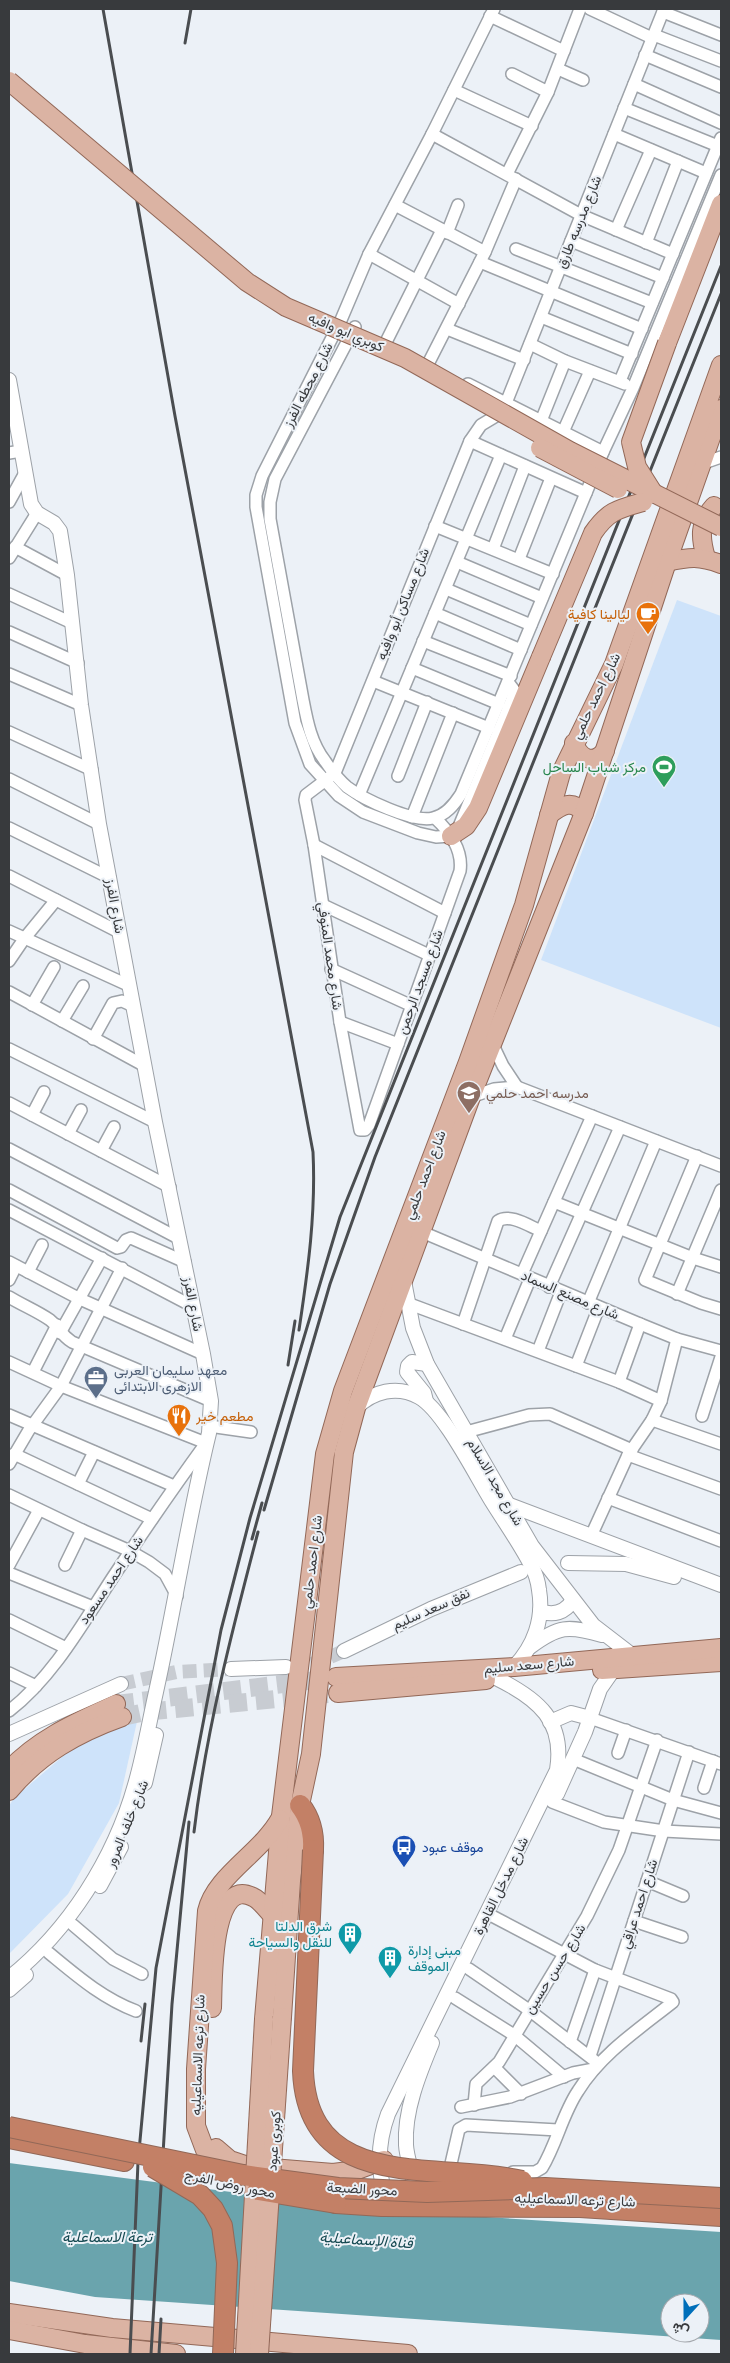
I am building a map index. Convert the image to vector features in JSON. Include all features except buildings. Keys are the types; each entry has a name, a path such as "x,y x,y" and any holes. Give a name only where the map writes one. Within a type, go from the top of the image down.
{"highway":[{"path":"300,1805 311,1824 313,1850 302,2071 306,2097 313,2115 323,2131 341,2149 375,2165 493,2176 545,2188"},
{"name":"محور الضبعة","path":"9,2126 242,2175 322,2187 427,2192 545,2188 721,2198"},
{"name":"محور روض الفرج","path":"9,2138 278,2194 336,2203"},
{"path":"153,2167 200,2195 213,2209 222,2226 227,2263 223,2354"},
{"name":"محور الضبعة","path":"336,2203 382,2206 580,2207 721,2216"}],"main road":[{"name":"كوبري ابو وافيه","path":"9,81 247,282 274,300 405,358 721,538"},
{"name":"كوبري ابو وافيه","path":"9,97 240,289 266,306 297,324 415,375 564,462 721,527"},
{"path":"451,836 466,826 478,808 593,533 602,520 613,511 649,498 637,468 631,442 721,204"},
{"name":"شارع احمد حلمي","path":"264,2019 282,1816 324,1454 343,1391 468,1062 524,905 554,791 574,743 617,655 721,365"},
{"name":"شارع احمد حلمي","path":"282,2018 291,1881 300,1805 311,1754 344,1452 356,1408 492,1042 584,813 667,562 720,418"},
{"path":"699,472 718,509 706,516 700,536 713,561"},
{"path":"667,562 693,557 713,561"},
{"path":"574,743 580,756 586,759 594,760 605,751"},
{"path":"549,814 560,807 570,804 575,805 584,813"},
{"name":"شارع سعد سليم","path":"721,1648 632,1655 337,1685 498,1679 721,1662"},
{"path":"9,1770 26,1754 60,1730 119,1711 59,1745 36,1763 9,1791"},
{"name":"شارع ترعه الاسماعيليه","path":"282,1816 260,1847 218,1887 209,1904 196,2069 195,2114 199,2139 217,2165 233,2176 245,2180 354,2194 721,2205"},
{"name":"شارع ترعه الاسماعيليه","path":"272,1915 257,1899 250,1895 241,1894 228,1901 220,1915 204,2121 210,2140 222,2154 238,2164 334,2173 357,2170 391,2158 409,2160 436,2171 453,2175 721,2188"},
{"name":"كوبرى عبود","path":"260,2354 282,2018"},
{"name":"كوبرى عبود","path":"245,2354 264,2019"},
{"path":"9,2313 112,2328 408,2354"},
{"path":"9,2330 85,2344 176,2354"}],"street":[{"path":"428,364 482,257 511,177 558,69 580,9"},
{"path":"590,9 653,36 721,61"},
{"path":"664,10 721,35"},
{"name":"شارع مدرسه طارق","path":"481,425 496,416 506,404 664,10"},
{"path":"492,13 564,51"},
{"name":"شارع محطه الفرز","path":"412,817 360,795 347,786 334,773 318,749 309,727 284,629 256,507 256,495 262,476 341,320 369,254 432,134 492,13"},
{"path":"645,55 721,87"},
{"path":"558,69 583,80"},
{"path":"512,74 548,92"},
{"path":"634,84 721,123"},
{"path":"454,90 532,126"},
{"path":"620,382 720,142 624,108"},
{"path":"432,134 581,215 673,254"},
{"path":"614,134 706,173"},
{"path":"616,230 650,150"},
{"path":"646,243 678,161"},
{"path":"453,713 412,817 420,819 435,818 446,812 461,794 603,452 633,388 721,175"},
{"path":"386,342 416,281 458,204"},
{"path":"394,205 444,232 482,257 550,292 642,329"},
{"path":"571,241 663,278"},
{"path":"516,249 652,304"},
{"path":"369,254 459,304"},
{"path":"541,317 632,354"},
{"path":"341,320 603,452"},
{"name":"شارع محطه الفرز","path":"355,327 275,479 269,510 295,723 310,764 324,782 350,805 363,812 418,833 436,837 451,836"},
{"path":"447,329 524,360"},
{"path":"530,344 633,388"},
{"path":"541,421 565,360"},
{"path":"563,432 590,371"},
{"path":"9,380 15,452 25,473 30,499 37,513 9,558"},
{"name":"شارع مساكن أبو وافيه","path":"324,782 334,773 470,441 481,425"},
{"path":"282,438 294,444"},
{"path":"470,441 586,493"},
{"path":"360,795 501,455"},
{"path":"699,472 721,457"},
{"path":"493,549 525,466"},
{"path":"9,502 25,473"},
{"path":"518,559 551,478"},
{"name":"شارع الفرز","path":"37,513 54,523 60,531 99,824 155,1122 203,1354 210,1401 210,1426 206,1443"},
{"path":"435,526 552,574"},
{"path":"15,548 67,575"},
{"path":"457,562 542,598"},
{"path":"446,589 531,625"},
{"path":"9,594 72,624"},
{"path":"435,613 521,650"},
{"path":"9,632 78,663"},
{"path":"423,641 511,676"},
{"path":"412,668 499,704"},
{"path":"9,674 82,705"},
{"path":"435,818 451,836 462,819 510,706 514,690 511,676"},
{"path":"372,680 489,728"},
{"path":"398,776 426,702"},
{"path":"9,732 92,770"},
{"path":"9,779 99,824"},
{"name":"شارع محمد المنوفي","path":"324,782 309,791 305,800 314,845 331,970 358,1128 362,1130 367,1128"},
{"path":"9,828 110,878"},
{"name":"شارع مسجد الرحمن","path":"367,1128 461,864 459,853 451,836"},
{"path":"314,845 445,912"},
{"path":"9,876 119,932"},
{"path":"9,961 24,939 56,900"},
{"path":"323,905 429,955"},
{"path":"9,932 130,986"},
{"path":"32,1005 54,967"},
{"path":"331,970 410,1005"},
{"path":"62,1021 82,986"},
{"path":"9,992 145,1066"},
{"path":"93,1039 114,1003 122,1001 133,1006"},
{"path":"340,1022 398,1044"},
{"path":"492,1042 503,1066 517,1087"},
{"path":"9,1048 155,1122"},
{"path":"471,1097 494,1090 517,1087 721,1166"},
{"path":"32,1115 44,1092"},
{"path":"9,1103 170,1188"},
{"path":"68,1134 80,1110"},
{"path":"505,1339 541,1231 592,1116"},
{"path":"101,1152 114,1127"},
{"path":"549,1287 620,1127"},
{"path":"588,1303 656,1141"},
{"path":"9,1149 180,1239"},
{"path":"697,1156 645,1278 646,1282 721,1309"},
{"path":"9,1190 117,1248 121,1247 126,1240 131,1238 185,1262"},
{"path":"677,1294 721,1190"},
{"path":"554,1202 693,1258 721,1267"},
{"path":"9,1210 194,1307"},
{"path":"464,1324 498,1221 510,1218 541,1231"},
{"name":"شارع مصنع السماد","path":"422,1232 484,1260 677,1339 721,1351"},
{"path":"28,1272 42,1245"},
{"path":"33,1372 58,1329 80,1298 102,1258"},
{"path":"9,1280 13,1264 101,1308 203,1354"},
{"path":"122,1268 61,1386 31,1426 10,1461 78,1484 152,1519"},
{"name":"شارع مجد الاسلام","path":"404,1280 413,1328 426,1364 532,1546 572,1600 605,1636 632,1655"},
{"path":"538,1351 561,1292"},
{"path":"9,1298 82,1345 210,1401"},
{"path":"407,1304 538,1351 619,1382 661,1401"},
{"path":"576,1366 599,1307"},
{"path":"619,1382 640,1324"},
{"path":"591,1536 630,1453 652,1420 661,1401 677,1339"},
{"path":"702,1416 721,1357"},
{"path":"426,1364 415,1361 407,1369 410,1377 424,1393 426,1402"},
{"path":"9,1362 61,1386 206,1443"},
{"name":"شارع مجد الاسلام","path":"356,1408 369,1397 386,1391 403,1391 426,1402 456,1443 531,1565 539,1589 540,1611 537,1630 530,1647 514,1667"},
{"path":"466,1432 529,1415 550,1414 630,1453 721,1489"},
{"path":"9,1415 174,1486"},
{"path":"652,1420 721,1444"},
{"path":"210,1426 251,1432"},
{"name":"شارع احمد مسعود","path":"9,1711 36,1686 66,1648 130,1550 206,1443"},
{"name":"شارع خلف المرور","path":"9,1978 36,1954 71,1914 99,1868 123,1820 140,1766 177,1596 206,1443"},
{"path":"78,1484 94,1452"},
{"path":"9,1495 82,1530 130,1550 165,1574 177,1596"},
{"path":"608,1498 721,1541"},
{"path":"507,1504 721,1585"},
{"path":"9,1565 39,1510"},
{"path":"65,1565 82,1530"},
{"path":"568,1563 626,1564 658,1571 721,1594"},
{"name":"نفق سعد سليم","path":"344,1651 431,1609 521,1572"},
{"path":"9,1573 93,1608"},
{"name":"شارع خلف المرور","path":"9,1990 49,1953 73,1925 110,1869 127,1832 144,1786 180,1618 180,1599 177,1596"},
{"path":"540,1611 551,1614 561,1612 572,1600"},
{"path":"9,1620 66,1648"},
{"path":"530,1647 552,1632 568,1628 605,1636"},
{"path":"231,1670 286,1668"},
{"name":"شارع مدخل القاهرة","path":"414,2195 414,2180 406,2135 420,2073 469,1969 489,1908 552,1802 573,1760 600,1689 614,1669"},
{"path":"9,1672 36,1686"},
{"name":"شارع مدخل القاهرة","path":"386,2194 380,2163 383,2129 404,2081 555,1778 558,1754 556,1737 543,1709 533,1698 498,1679"},
{"path":"9,1734 121,1684"},
{"path":"550,1722 570,1713 657,1740 717,1763 704,1788"},
{"path":"618,1753 626,1730"},
{"name":"شارع حسن حسين","path":"474,2105 476,2084 494,2068 587,1916 611,1869 657,1740"},
{"name":"شارع احمد عراقي","path":"594,2063 615,1979 689,1752"},
{"path":"573,1760 673,1800 721,1813"},
{"path":"552,1802 598,1821 664,1831 721,1834"},
{"path":"647,1882 683,1896"},
{"path":"461,2106 474,2105 521,2094 594,2063 673,2002 671,1999 595,1970 564,1954 489,1908"},
{"path":"634,1921 682,1937"},
{"path":"73,1925 113,1959 142,1974"},
{"path":"49,1953 93,1989 107,1998 136,2011"},
{"path":"469,1969 529,2010 594,2063"},
{"path":"570,2042 595,1970"},
{"path":"454,1998 514,2035 564,2077"},
{"path":"409,2160 419,2160 450,2168 535,2172 545,2164 558,2130 577,2091 594,2063"},
{"path":"494,2068 521,2094"},
{"path":"450,2168 460,2129 466,2124 558,2130"},
{"path":"383,2129 406,2135"}],"shaded area":[{"name":"مركز شباب الساحل","path":"677,600 721,616 721,1028 541,960"},
{"path":"138,1717 119,1803 68,1894 9,1954 9,1806 14,1798 82,1740"}],"water":[{"name":"ترعة الاسماعلية","path":"9,2163 361,2209 721,2232 721,2340 710,2339 710,2293 660,2293 660,2336 95,2297 9,2281"}],"tunnel":[{"path":"290,1667 316,1663 344,1651"},
{"path":"121,1684 176,1672 231,1669"},
{"path":"116,1704 333,1678"},
{"path":"122,1717 145,1712 338,1693"}],"railway":[{"path":"103,9 175,416 313,1152 312,1219 299,1330"},
{"path":"185,43 191,9"},
{"path":"130,2354 138,2162 156,1968 221,1630 250,1518 340,1217 721,266"},
{"path":"264,1510 330,1284 375,1157 721,294"},
{"path":"288,1365 295,1321"},
{"path":"252,1539 262,1503"},
{"path":"194,1832 205,1756 229,1644 258,1532"},
{"path":"151,2354 172,2004 189,1822"},
{"path":"141,2041 145,2004"},
{"path":"159,2354 161,2319"}],"place":[{"name":"ليالينا كافية","path":"648,635"},
{"name":"مركز شباب الساحل","path":"664,788"},
{"name":"مدرسه احمد حلمي","path":"469,1114"},
{"name":"معهد سليمان العربى الازهرى الابتدائى","path":"96,1399"},
{"name":"مطعم خير","path":"179,1437"},
{"name":"موقف عبود","path":"404,1868"},
{"name":"شرق الدلتا للنقل والسياحة","path":"350,1955"},
{"name":"مبنى إدارة الموقف","path":"390,1979"}],"water label":[{"name":"قناة الإسماعيلية","path":"366,2240"}]}
